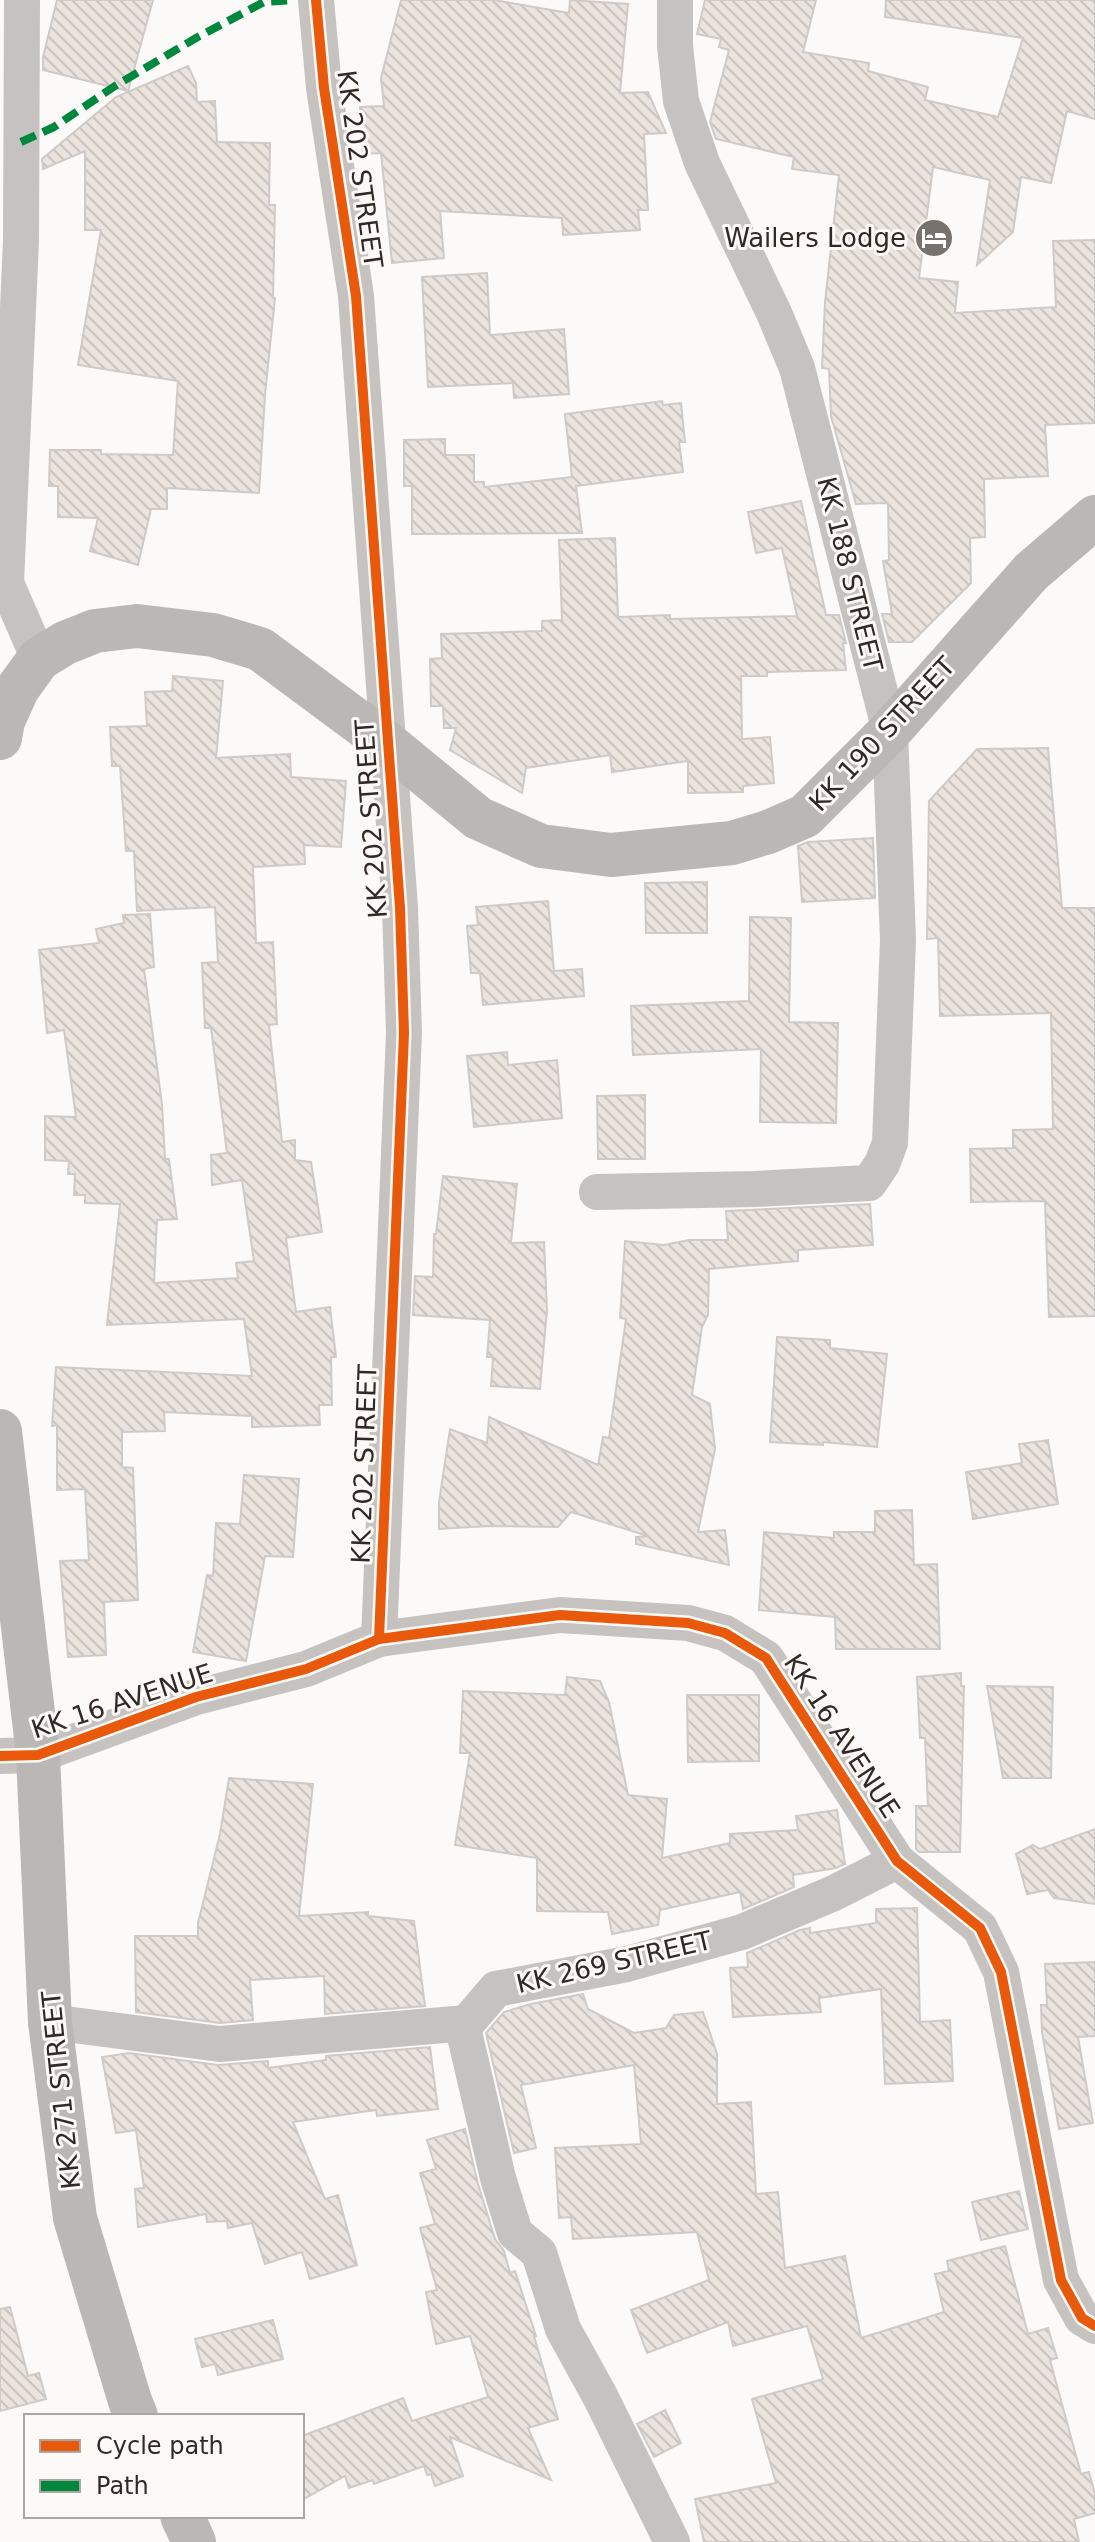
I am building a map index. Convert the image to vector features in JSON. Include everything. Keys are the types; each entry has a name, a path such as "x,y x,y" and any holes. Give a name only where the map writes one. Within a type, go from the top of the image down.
{"street":[{"path":"0,738 3,721 18,688 52,651 3,584 21,240 22,0"},
{"name":"KK 202 STREET","path":"316,0 325,97 356,296 400,908 404,1033 379,1639"},
{"name":"KK 188 STREET","path":"597,1192 869,1183 882,1164 890,1143 898,940 890,731 797,368 702,163 681,101 675,46 675,0"},
{"name":"KK 190 STREET","path":"52,651 95,631 137,626 213,635 260,649 388,744 478,818 541,846 611,855 732,843 805,816 890,731 1031,572 1095,517"},
{"name":"KK 271 STREET","path":"0,1431 19,1755 75,2218 135,2414"},
{"name":"KK 16 AVENUE","path":"19,1755 196,1697 306,1669 379,1639 560,1615 688,1623 725,1633 766,1658 897,1861 980,1928 1001,1972 1061,2280 1082,2318 1095,2326"},
{"name":"KK 269 STREET","path":"467,2023 496,1989 627,1964 742,1932 834,1893 897,1861"},
{"path":"50,2022 220,2044 467,2023 464,2032 468,2060 515,2233 539,2253 563,2329 672,2542"},
{"path":"183,2518 194,2542"}],"building":[{"path":"57,0 153,0 128,91 43,70 43,57"},
{"path":"401,0 494,0 569,13 570,0 628,4 620,93 648,92 666,133 644,134 648,210 638,210 640,230 563,235 562,218 440,211 444,258 392,263 381,153 363,154 360,107 384,106 381,78"},
{"path":"705,0 816,0 803,52 869,63 868,71 928,87 925,100 998,117 1023,38 885,17 886,0 1095,0 1095,119 1067,111 1051,183 1021,177 1013,232 977,265 990,180 933,167 919,278 958,282 955,313 1056,307 1053,241 1095,240 1095,423 1045,425 1048,476 984,479 985,537 970,538 971,583 912,642 889,642 882,614 892,614 883,561 889,560 888,503 856,504 831,416 829,369 822,368 825,302 839,175 792,169 794,157 716,139 710,122 729,50 719,47 721,39 697,34"},
{"path":"188,66 196,83 197,102 215,101 217,142 270,143 269,205 275,205 275,298 259,493 167,488 167,509 151,509 138,565 90,551 98,518 58,517 58,486 49,486 50,450 173,455 178,381 78,365 101,230 85,230 85,151 43,169 42,159 116,97"},
{"path":"487,273 490,335 564,329 569,394 514,398 513,383 428,387 422,277"},
{"path":"662,401 663,405 681,403 685,442 679,442 683,472 576,486 582,533 412,534 412,486 404,486 404,440 445,439 445,455 474,455 474,482 484,482 484,487 572,477 565,414"},
{"path":"801,501 826,615 839,615 846,643 843,643 846,670 767,672 767,676 741,676 742,739 770,737 774,783 743,786 743,792 688,793 688,761 612,772 610,755 526,768 522,793 450,750 456,728 444,728 443,706 431,706 430,659 442,658 441,634 542,631 542,621 562,620 559,540 615,538 618,617 797,616 782,548 756,553 748,512"},
{"path":"173,676 223,681 216,758 290,754 291,777 346,781 341,847 304,845 305,864 253,867 256,943 273,942 277,1024 269,1025 282,1142 295,1140 295,1160 311,1162 322,1232 286,1238 296,1312 330,1307 336,1357 331,1357 332,1405 319,1405 320,1425 252,1427 252,1416 164,1412 165,1431 122,1432 122,1467 133,1468 138,1600 104,1602 106,1655 68,1657 60,1561 89,1560 85,1489 57,1490 57,1425 52,1426 56,1367 252,1376 244,1319 107,1325 120,1204 85,1203 85,1195 74,1195 75,1174 68,1174 69,1161 45,1160 45,1116 76,1117 64,1030 47,1033 39,950 99,943 96,929 124,923 123,915 150,914 154,967 144,969 162,1104 165,1159 169,1159 177,1219 157,1220 154,1283 238,1278 236,1263 254,1261 242,1180 212,1185 211,1155 227,1153 211,1028 205,1028 202,963 218,962 215,907 137,911 134,851 126,851 120,766 112,766 110,727 147,726 145,692 172,691"},
{"path":"1048,748 1062,908 1095,908 1095,1316 1049,1317 1045,1201 971,1202 970,1149 1013,1148 1013,1130 1053,1129 1051,1013 940,1016 938,938 927,939 929,801 977,749"},
{"path":"873,838 875,898 802,902 798,846 808,842"},
{"path":"707,882 707,933 646,933 645,883"},
{"path":"548,901 554,971 582,969 584,996 483,1005 480,973 471,973 467,926 478,925 476,907"},
{"path":"750,917 791,918 789,1022 838,1023 836,1123 760,1122 761,1049 633,1055 631,1006 749,1001"},
{"path":"507,1052 508,1065 557,1060 562,1118 474,1127 467,1056"},
{"path":"645,1095 645,1159 598,1159 597,1096"},
{"path":"443,1176 517,1184 511,1243 544,1242 547,1310 540,1389 491,1386 493,1357 487,1357 490,1320 413,1315 415,1276 433,1277 434,1234"},
{"path":"870,1204 873,1245 798,1250 798,1261 709,1269 708,1315 702,1327 692,1395 710,1404 715,1449 698,1532 725,1530 729,1565 636,1544 636,1537 648,1536 571,1512 558,1527 439,1529 439,1502 450,1429 487,1443 489,1417 598,1465 603,1437 609,1438 626,1319 620,1318 625,1241 664,1245 689,1240 728,1240 726,1211"},
{"path":"777,1337 830,1340 830,1348 887,1354 877,1447 823,1442 823,1445 770,1442"},
{"path":"1048,1440 1058,1504 973,1519 966,1472 1022,1463 1019,1444"},
{"path":"244,1475 299,1479 293,1557 265,1556 246,1661 193,1652 207,1575 213,1576 216,1523 240,1524"},
{"path":"912,1510 914,1565 937,1564 940,1649 836,1649 835,1617 759,1610 764,1532 834,1538 834,1532 875,1532 875,1511"},
{"path":"961,1673 961,1686 964,1686 960,1852 919,1852 916,1849 916,1806 928,1806 925,1738 920,1738 917,1677"},
{"path":"567,1677 600,1681 609,1702 628,1795 667,1799 662,1858 730,1843 730,1834 798,1830 796,1816 837,1810 845,1864 793,1875 794,1887 743,1909 740,1892 660,1910 658,1925 612,1934 608,1912 537,1911 537,1858 455,1845 470,1753 460,1753 463,1691 565,1695"},
{"path":"987,1686 1053,1687 1051,1778 1003,1778"},
{"path":"687,1695 759,1695 759,1761 688,1762"},
{"path":"229,1778 313,1784 299,1916 368,1912 368,1916 414,1921 425,2006 325,2014 324,1976 250,1980 253,2020 220,2023 136,2012 135,1936 198,1936 198,1923 220,1834"},
{"path":"1095,1829 1095,1904 1054,1898 1048,1890 1027,1894 1016,1854 1033,1845 1040,1849"},
{"path":"917,1908 920,2022 950,2020 953,2081 885,2084 881,1989 819,1998 821,2012 733,2017 730,1968 748,1967 747,1953 800,1930 810,1928 810,1933 876,1923 876,1909"},
{"path":"1095,1962 1095,2036 1078,2037 1093,2123 1059,2129 1042,2032 1041,2005 1047,2005 1045,1964"},
{"path":"583,1994 588,2009 634,2033 666,2028 674,2015 703,2012 717,2054 717,2104 751,2102 756,2194 778,2192 785,2268 845,2256 861,2338 944,2312 935,2274 949,2271 947,2261 1005,2246 1028,2334 1048,2328 1057,2358 1050,2360 1081,2474 1089,2472 1095,2494 1095,2513 1074,2519 1079,2542 704,2542 695,2499 776,2483 752,2399 823,2379 807,2326 733,2346 728,2322 647,2353 631,2310 709,2280 697,2232 573,2239 571,2217 559,2218 555,2148 641,2144 634,2065 521,2085 536,2148 514,2153 486,2033 504,2012"},
{"path":"430,2047 438,2109 377,2116 376,2110 293,2122 325,2199 338,2195 357,2265 310,2279 302,2252 265,2264 252,2223 228,2228 227,2221 207,2222 206,2214 138,2227 135,2189 144,2188 136,2130 116,2133 102,2057 129,2053 218,2065 268,2061 268,2068 326,2060 326,2056"},
{"path":"465,2129 495,2239 504,2251 510,2273 515,2271 558,2419 528,2428 551,2480 450,2437 463,2476 435,2486 424,2466 374,2484 373,2480 349,2488 345,2476 304,2499 304,2435 403,2398 412,2421 488,2397 470,2336 436,2344 426,2292 437,2290 420,2228 435,2224 420,2173 436,2169 427,2140"},
{"path":"1019,2191 1028,2229 981,2240 972,2202"},
{"path":"10,2307 28,2376 39,2373 46,2399 0,2411 0,2309"},
{"path":"273,2320 283,2359 218,2375 215,2364 202,2367 195,2339"},
{"path":"665,2410 681,2443 654,2457 637,2424"}],"marked path":[{"path":"21,142 54,127 115,86 264,2 294,0"}],"cycle path":[{"path":"316,0 324,88 356,296 400,908 404,1033 379,1639"},
{"path":"0,1756 38,1755 196,1697 306,1669 379,1639 560,1615 688,1623 725,1633 766,1658 897,1861 980,1928 1001,1972 1061,2280 1082,2318 1095,2326"}],"place":[{"name":"Wailers Lodge","path":"934,238"}]}
